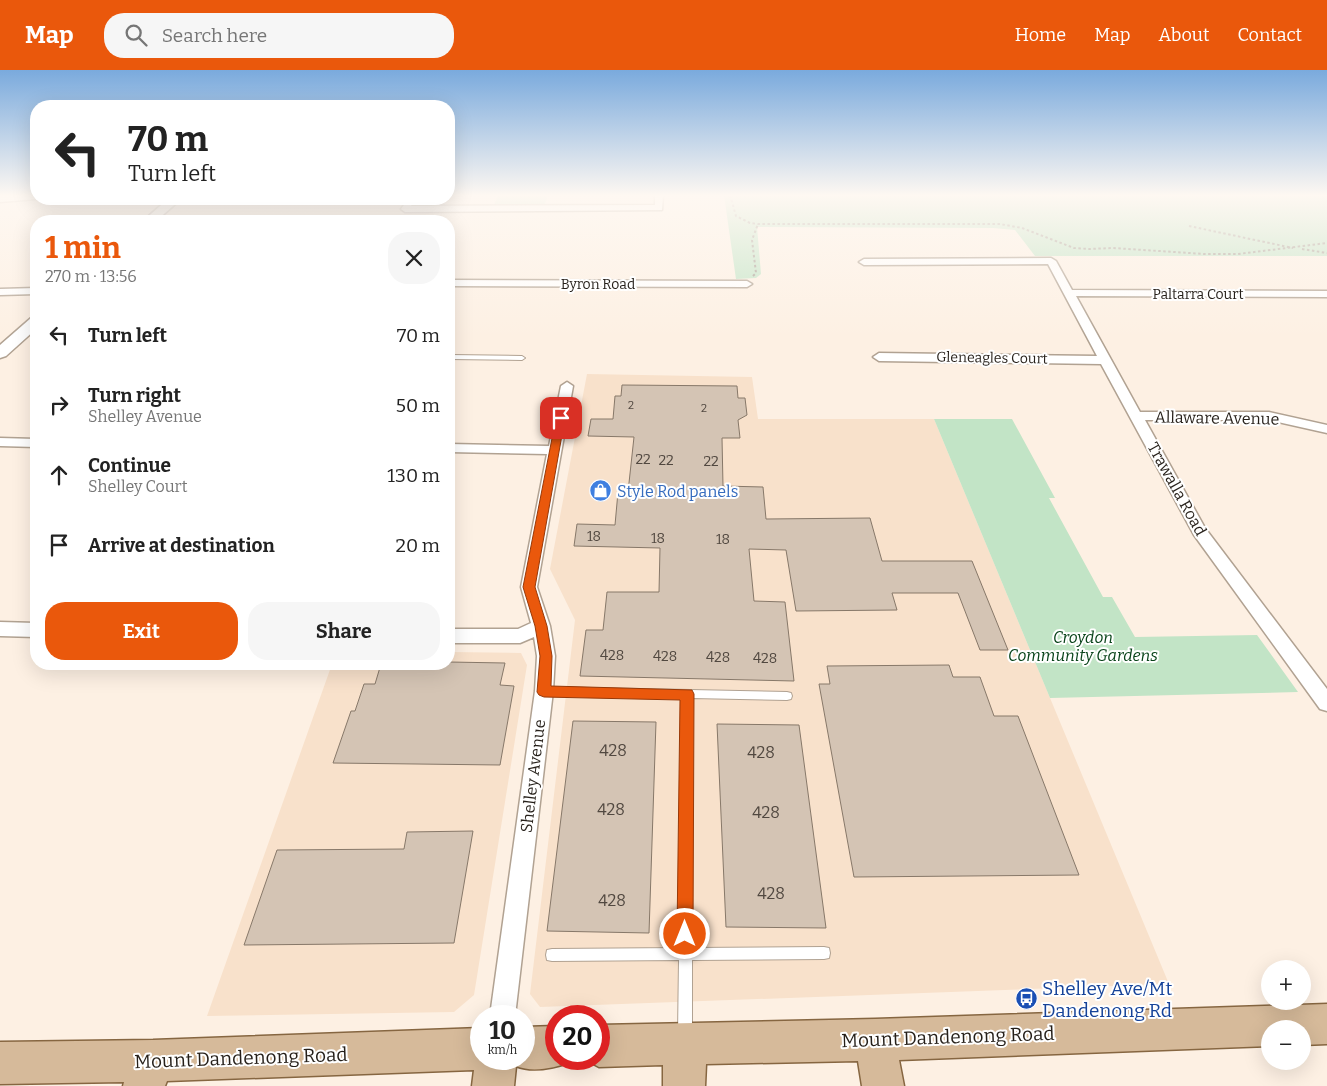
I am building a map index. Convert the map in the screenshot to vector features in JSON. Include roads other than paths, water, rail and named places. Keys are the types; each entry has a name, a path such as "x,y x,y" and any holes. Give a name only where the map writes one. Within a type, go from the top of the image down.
{"main road":[{"path":"0,353 30,326"},
{"name":"Mount Dandenong Road","path":"610,1046 875,1040 1327,1024"},
{"path":"875,1040 883,1086"},
{"path":"684,1086 685,1044"},
{"name":"Mount Dandenong Road","path":"0,1063 149,1074 470,1050"},
{"path":"494,1086 495,1070"}],"street":[{"name":"Trawalla Road","path":"864,262 1051,261 1199,531 1327,703"},
{"name":"Byron Road","path":"455,283 747,284"},
{"path":"0,292 30,291"},
{"name":"Paltarra Court","path":"1069,294 1327,294"},
{"name":"Gleneagles Court","path":"879,357 1105,360"},
{"name":"Shelley Avenue","path":"503,1005 544,692 546,656 541,626 529,587 554,450 568,386"},
{"name":"Allaware Avenue","path":"1137,416 1269,416 1327,429"},
{"path":"0,442 30,443"},
{"path":"455,448 554,450"},
{"path":"455,636 520,636 541,626"},
{"path":"0,629 30,630"}],"lane":[{"path":"455,357 522,358"},
{"path":"544,692 788,696"},
{"path":"685,1044 687,694"},
{"path":"552,955 824,953"}],"place":[{"name":"Style Rod panels","path":"601,491"},
{"name":"Shelley Ave/Mt Dandenong Rd","path":"1026,999"}],"park label":[{"name":"Croydon Community Gardens","path":"1083,646"}]}
